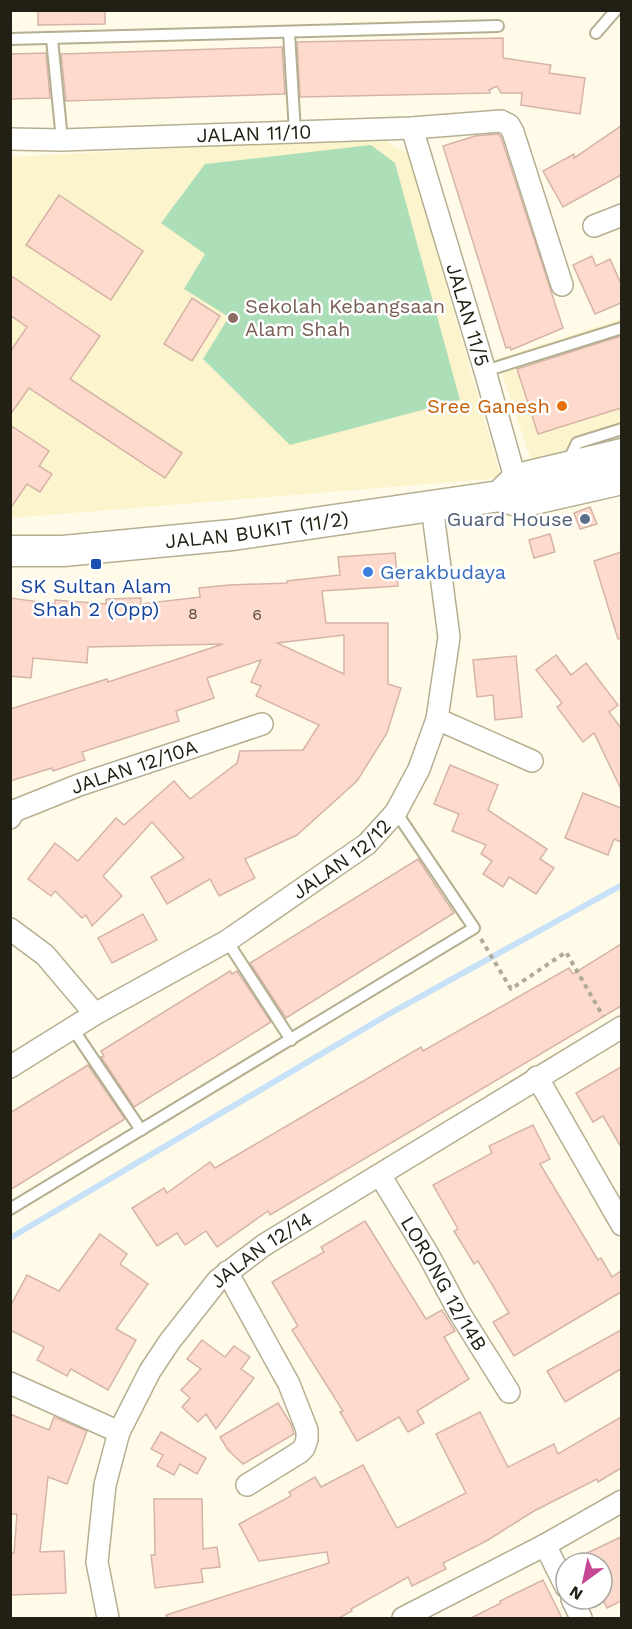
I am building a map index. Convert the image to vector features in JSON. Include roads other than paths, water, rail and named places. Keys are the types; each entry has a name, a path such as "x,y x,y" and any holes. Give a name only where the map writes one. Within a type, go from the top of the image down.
{"street":[{"name":"JALAN 11/10","path":"10,139 62,140 412,128 498,121 509,125 513,132 562,285"},
{"name":"JALAN 11/5","path":"412,128 485,371 513,492"},
{"path":"594,226 621,215"},
{"name":"JALAN BUKIT (11/2)","path":"513,492 565,468 621,454"},
{"name":"JALAN BUKIT (11/2)","path":"10,551 63,551 221,536 432,507 513,492 621,479"},
{"name":"JALAN 12/12","path":"10,1067 95,1014 227,941 367,844 396,812 420,770 437,719 449,638 432,507"},
{"path":"437,719 532,761"},
{"name":"JALAN 12/10A","path":"10,818 14,811 79,785 262,724"},
{"path":"10,929 45,955 95,1014"},
{"name":"JALAN 12/14","path":"108,1618 98,1562 105,1485 119,1432 150,1371 208,1291 227,1272 264,1245 617,1029"},
{"path":"537,1077 621,1225"},
{"name":"LORONG 12/14B","path":"380,1175 429,1256 459,1312 509,1392"},
{"path":"227,1272 289,1384 307,1430 307,1439 300,1452 247,1485"},
{"path":"10,1383 119,1432"},
{"path":"403,1618 545,1545 621,1501"},
{"path":"545,1545 554,1563"}],"lane":[{"path":"597,33 616,10"},
{"path":"10,39 498,26"},
{"path":"289,33 295,132"},
{"path":"52,39 62,140"},
{"path":"485,371 621,328"},
{"path":"565,468 577,443 621,429"},
{"path":"10,1209 474,928 396,812"},
{"path":"227,941 291,1040"},
{"path":"73,1029 141,1130"}],"waterway":[{"path":"10,1238 389,1014 622,885"}],"place":[{"name":"Sekolah Kebangsaan Alam Shah","path":"233,318"},
{"name":"Sree Ganesh","path":"562,406"},
{"name":"Guard House","path":"585,519"},
{"name":"SK Sultan Alam Shah 2 (Opp)","path":"96,564"},
{"name":"Gerakbudaya","path":"368,572"}]}
